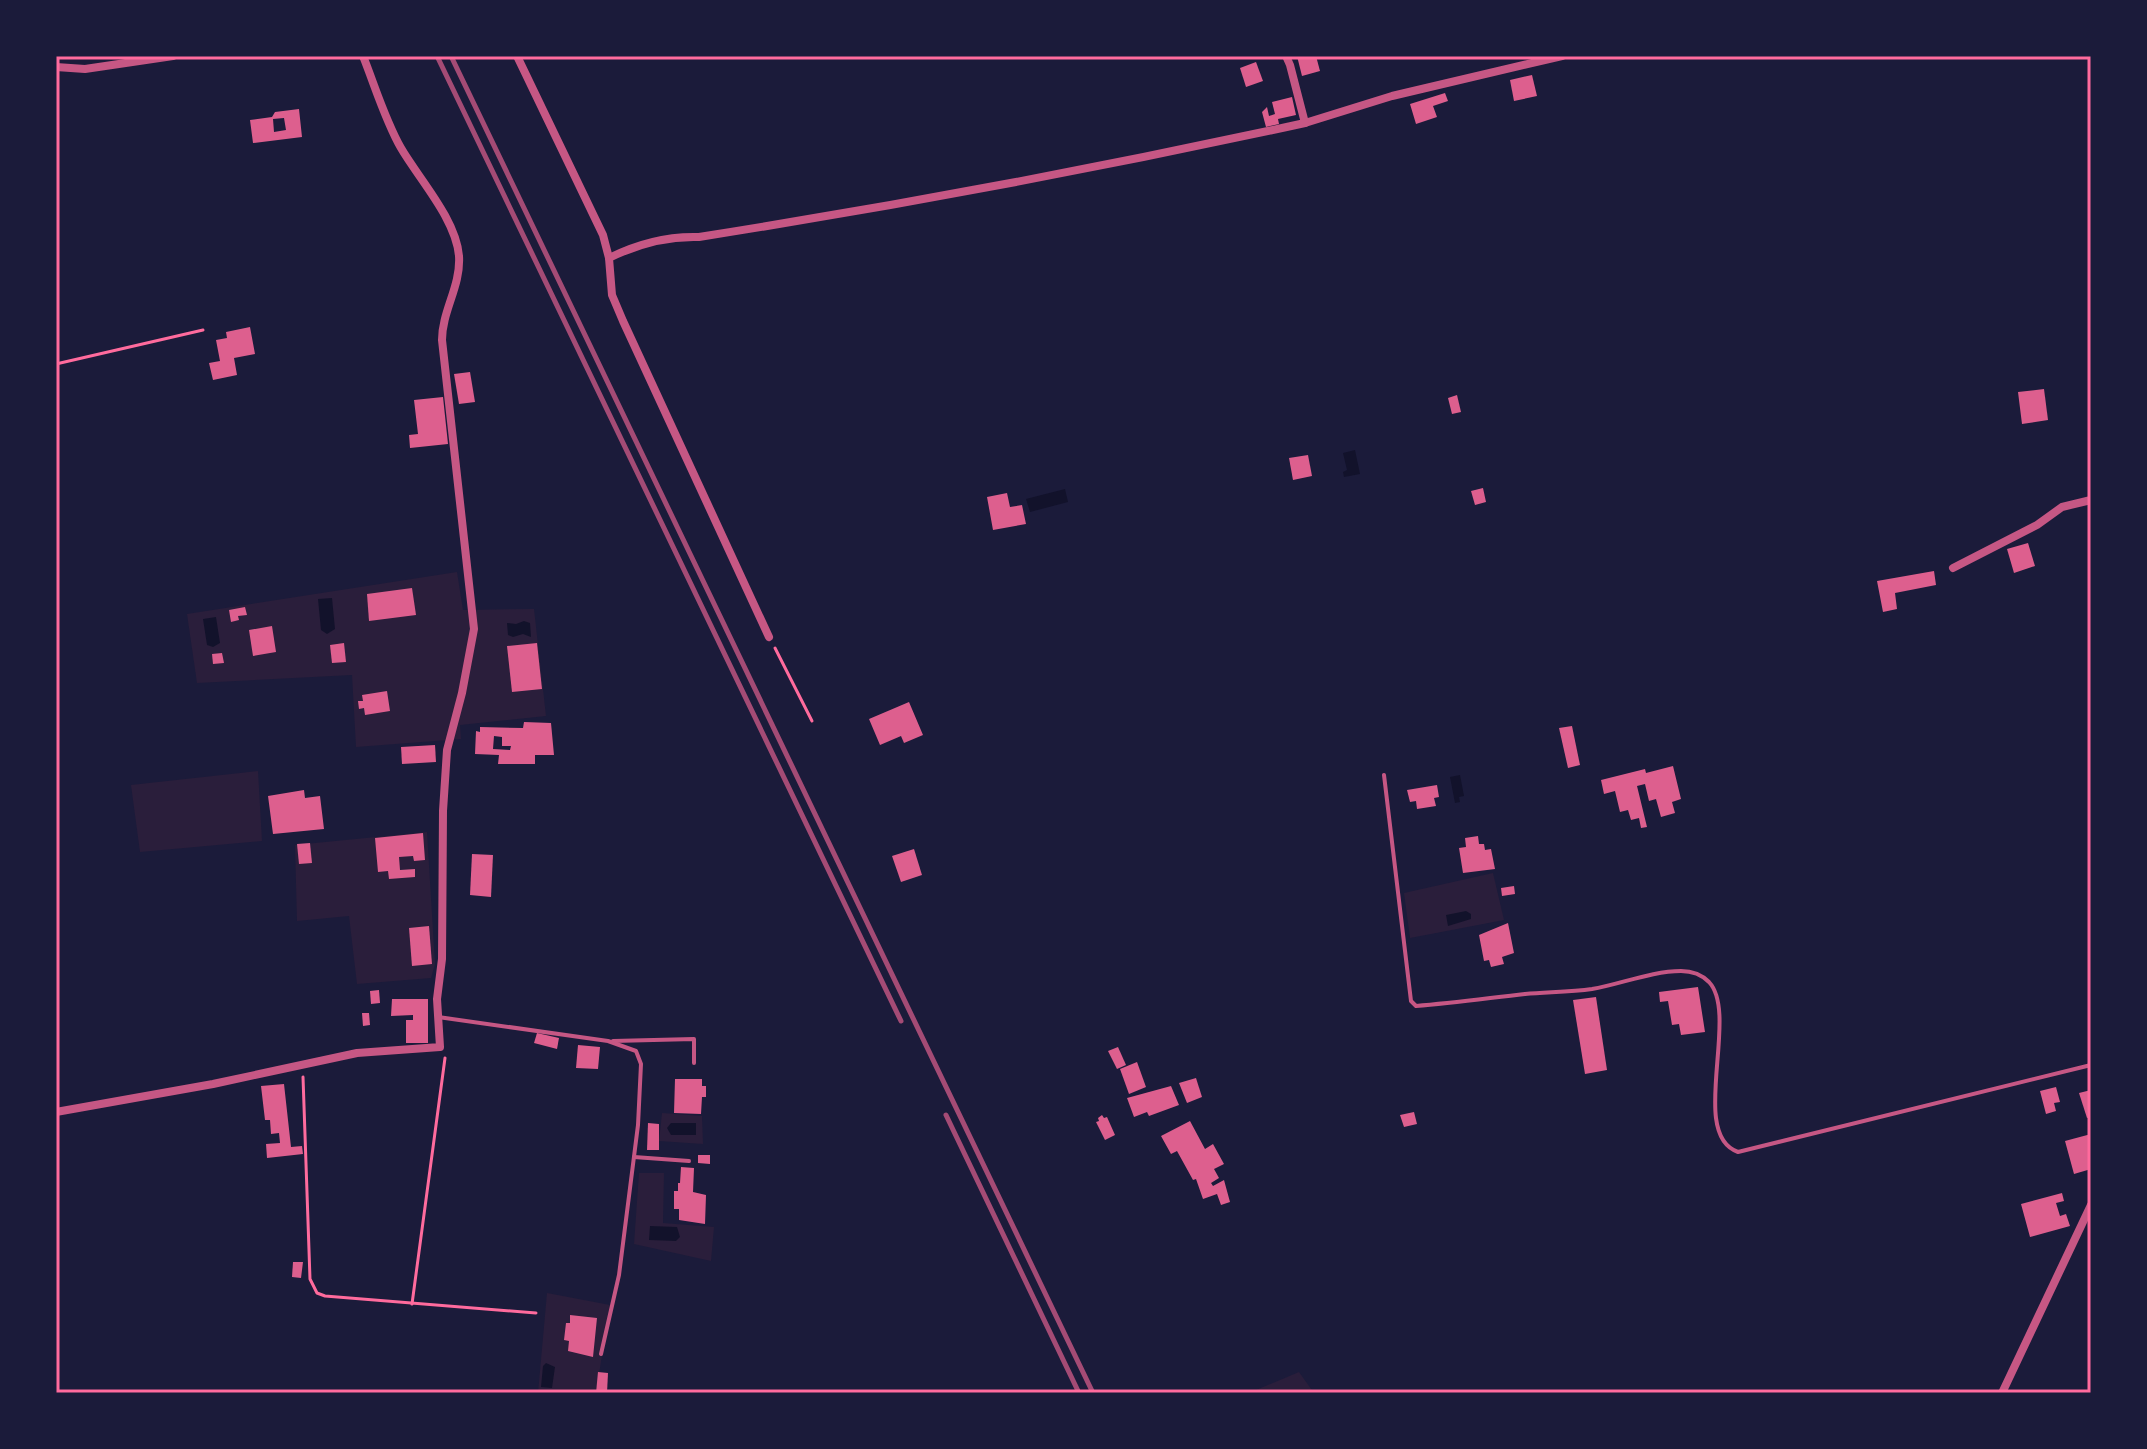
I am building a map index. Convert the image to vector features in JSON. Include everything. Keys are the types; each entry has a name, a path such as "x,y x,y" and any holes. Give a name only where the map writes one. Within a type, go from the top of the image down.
{"street":[{"path":"56,67 85,69 173,56"},
{"path":"56,1112 213,1084 357,1053 440,1047 437,999 442,959 443,811 447,750 474,629 442,340 442,328 458,283 459,255 447,221 399,146 363,56"},
{"path":"517,56 603,235 609,258 612,295 623,321 769,637"},
{"path":"1286,56 1305,123"},
{"path":"609,258 630,247 679,236 699,237 866,211 1173,152 1305,123 1392,96 1562,56"},
{"path":"1953,568 2037,525 2062,507 2091,500"},
{"path":"2002,1393 2091,1205"}],"lane":[{"path":"1384,775 1411,1001 1416,1006 1590,989 1680,971 1703,976 1717,997 1720,1022 1715,1088 1721,1138 1729,1149 1738,1152 2091,1065"},
{"path":"438,1017 608,1041 694,1039 694,1063"},
{"path":"601,1354 619,1275 634,1157 641,1064 636,1051 608,1041"},
{"path":"634,1157 689,1161"}],"path":[{"path":"56,364 203,330"},
{"path":"769,637 812,721"},
{"path":"412,1305 445,1070 445,1058 440,1047"},
{"path":"300,1065 304,1081 311,1286 317,1293 412,1305 536,1313"}],"shaded area":[{"path":"1355,450 1360,474 1344,477 1343,472 1347,470 1343,453"},
{"path":"1065,489 1068,502 1030,512 1026,499"},
{"path":"457,572 463,610 534,609 546,716 460,725 461,739 356,747 352,675 197,683 187,614"},
{"path":"332,598 335,629 327,634 321,630 318,599"},
{"path":"216,617 220,643 213,647 207,645 203,619"},
{"path":"507,623 530,623 531,637 508,635"},
{"path":"258,771 262,841 140,852 131,785"},
{"path":"1460,775 1464,796 1455,803 1450,777"},
{"path":"427,832 435,964 431,978 357,984 349,916 297,921 295,845"},
{"path":"1493,873 1504,920 1410,938 1404,893"},
{"path":"1466,911 1471,914 1471,919 1448,926 1446,915"},
{"path":"662,1113 702,1116 703,1144 659,1141"},
{"path":"671,1123 696,1123 696,1135 671,1135 667,1128"},
{"path":"639,1173 664,1173 663,1223 714,1227 711,1261 634,1244"},
{"path":"650,1226 677,1227 680,1237 676,1241 649,1240"},
{"path":"547,1293 610,1305 596,1393 538,1393"},
{"path":"546,1363 555,1367 552,1388 541,1387"},
{"path":"1299,1372 1314,1393 1249,1393"}],"building":[{"path":"1297,56 1316,56 1320,71 1302,76"},
{"path":"1256,62 1263,81 1246,87 1240,68"},
{"path":"1532,75 1537,96 1514,101 1510,80"},
{"path":"1445,93 1448,101 1433,106 1437,117 1416,124 1410,104"},
{"path":"1292,97 1296,115 1278,119 1279,124 1266,127 1262,112 1267,107 1269,116 1275,114 1272,102"},
{"path":"299,109 302,137 253,143 250,120 272,117 275,112","holes":["284,118 286,130 274,132 273,119"]},
{"path":"250,327 255,354 234,358 237,375 213,380 209,363 220,361 216,340 227,338 226,332"},
{"path":"470,372 475,402 459,404 454,374"},
{"path":"2044,389 2048,420 2022,424 2018,392"},
{"path":"1457,395 1461,412 1452,414 1448,398"},
{"path":"443,397 448,444 410,448 409,435 418,434 414,400"},
{"path":"1308,455 1312,476 1293,480 1289,458"},
{"path":"1483,488 1486,502 1475,505 1471,491"},
{"path":"1007,493 1010,507 1022,505 1026,524 993,530 987,497"},
{"path":"2028,543 2035,566 2014,573 2007,549"},
{"path":"1934,571 1936,585 1895,593 1897,609 1883,612 1877,581"},
{"path":"412,588 416,615 369,621 367,594"},
{"path":"245,607 247,615 238,616 239,620 231,622 229,610"},
{"path":"272,626 276,652 253,656 249,630"},
{"path":"344,643 346,662 332,663 330,645"},
{"path":"537,643 542,689 512,692 507,646"},
{"path":"222,653 224,663 213,664 212,654"},
{"path":"387,691 390,711 365,715 364,708 359,709 358,701 363,701 362,695"},
{"path":"909,702 923,735 904,743 901,736 880,745 869,719"},
{"path":"524,722 551,723 554,755 535,755 535,764 498,764 499,755 475,754 476,731 480,732 480,727 523,728","holes":["494,736 502,737 502,746 511,746 510,750 493,749"]},
{"path":"1572,726 1580,765 1568,768 1559,728"},
{"path":"435,745 436,762 402,764 401,747"},
{"path":"1673,766 1681,799 1672,802 1675,813 1661,817 1656,799 1649,801 1645,784 1637,786 1647,827 1641,828 1639,818 1631,820 1628,810 1620,812 1615,791 1604,794 1601,780"},
{"path":"1437,785 1439,797 1434,798 1436,806 1417,809 1416,801 1410,802 1407,790"},
{"path":"304,790 305,798 320,796 324,829 273,834 268,796"},
{"path":"423,833 425,860 414,861 413,856 399,857 400,870 415,869 415,877 389,879 388,871 378,872 375,838"},
{"path":"1478,836 1479,844 1484,844 1485,850 1491,849 1495,869 1463,873 1459,848 1466,847 1465,838"},
{"path":"310,843 312,863 299,864 297,844"},
{"path":"914,849 922,875 901,882 892,856"},
{"path":"472,854 493,855 491,897 470,895"},
{"path":"1514,886 1515,894 1502,896 1501,888"},
{"path":"1508,923 1514,953 1502,957 1504,964 1491,967 1489,960 1484,961 1479,935"},
{"path":"429,926 432,964 412,966 409,928"},
{"path":"1698,987 1705,1032 1681,1035 1679,1024 1672,1025 1668,1001 1660,1002 1659,992"},
{"path":"379,990 380,1003 371,1004 370,991"},
{"path":"1596,997 1607,1070 1585,1074 1573,1000"},
{"path":"392,999 428,999 428,1043 406,1043 406,1020 413,1020 413,1015 391,1016"},
{"path":"362,1013 369,1013 370,1025 363,1026"},
{"path":"537,1033 559,1038 557,1049 534,1043"},
{"path":"578,1045 600,1047 598,1069 576,1068"},
{"path":"1118,1047 1126,1065 1117,1069 1108,1051"},
{"path":"1137,1062 1146,1087 1129,1094 1120,1069"},
{"path":"1196,1078 1202,1097 1187,1103 1179,1083"},
{"path":"675,1079 702,1079 706,1097 702,1097 701,1114 674,1113"},
{"path":"284,1084 291,1147 302,1146 303,1154 267,1158 266,1144 280,1143 279,1133 271,1134 270,1120 265,1120 261,1086"},
{"path":"1171,1086 1179,1105 1149,1116 1147,1112 1134,1117 1127,1098"},
{"path":"2056,1087 2060,1102 2054,1103 2056,1111 2046,1114 2040,1091"},
{"path":"2091,1090 2091,1117 2087,1118 2079,1093"},
{"path":"1414,1112 1417,1124 1404,1127 1400,1115"},
{"path":"1102,1115 1107,1117 1115,1135 1105,1140 1096,1122"},
{"path":"1190,1121 1205,1149 1213,1144 1224,1164 1214,1169 1219,1178 1211,1183 1213,1186 1224,1180 1230,1202 1221,1205 1217,1194 1203,1199 1196,1179 1193,1180 1177,1151 1171,1154 1161,1136"},
{"path":"648,1123 659,1124 659,1150 647,1150"},
{"path":"2091,1134 2091,1169 2074,1174 2065,1141"},
{"path":"698,1155 710,1155 710,1164 698,1163"},
{"path":"681,1167 694,1168 693,1192 706,1195 705,1224 679,1220 679,1209 674,1209 674,1191 678,1191"},
{"path":"2062,1193 2064,1201 2056,1203 2060,1216 2066,1214 2070,1226 2030,1237 2021,1204"},
{"path":"293,1262 303,1262 301,1278 292,1277"},
{"path":"570,1315 597,1318 593,1357 568,1351 569,1341 564,1340"},
{"path":"598,1372 608,1373 607,1393 596,1393"}],"railway":[{"path":"437,56 901,1021"},
{"path":"451,56 1093,1393"},
{"path":"946,1115 1079,1393"}]}
